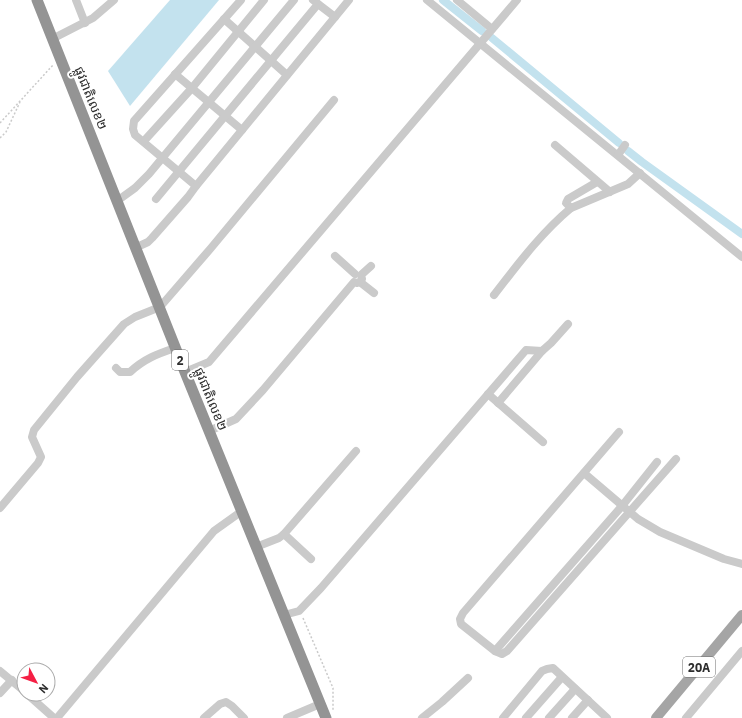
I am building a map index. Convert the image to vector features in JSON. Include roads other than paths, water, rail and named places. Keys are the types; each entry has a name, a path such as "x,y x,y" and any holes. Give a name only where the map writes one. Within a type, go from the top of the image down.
{"highway":[{"name":"ផ្លូវជាតិលេខ២","path":"37,0 256,548 320,704 330,715"}],"main road":[{"name":"20A","path":"656,718 742,615"}],"street":[{"path":"76,0 85,23"},
{"path":"52,39 93,18 114,0"},
{"path":"196,186 135,135 133,129 134,121 241,0"},
{"path":"144,142 192,88 264,0"},
{"path":"117,201 135,188 163,157 294,0"},
{"path":"136,248 148,242 188,197 349,0"},
{"path":"427,0 640,172 742,257"},
{"path":"457,0 492,29"},
{"path":"185,372 209,362 517,0"},
{"path":"156,199 271,61 316,2 334,17"},
{"path":"224,19 287,74"},
{"path":"175,74 242,130"},
{"path":"0,508 38,463 40,457 32,437 34,430 77,377 124,324 135,317 160,307 334,100"},
{"path":"555,145 610,192"},
{"path":"618,155 625,146"},
{"path":"494,295 534,244 571,208 628,184 640,172"},
{"path":"571,208 566,203 568,199 597,182"},
{"path":"335,256 374,293"},
{"path":"209,430 236,419 263,390 357,278 371,266"},
{"path":"498,403 542,351 568,324"},
{"path":"116,368 120,372 130,372 148,358 175,348"},
{"path":"284,615 300,611 385,515 526,350 542,351"},
{"path":"488,394 543,442"},
{"path":"619,432 462,613 460,619 461,624 495,651 502,654 507,651 626,509 676,459"},
{"path":"256,548 279,538 284,534 356,451"},
{"path":"626,509 657,462"},
{"path":"584,473 626,509 660,532 724,559 742,564"},
{"path":"37,702 56,718 214,531 242,511"},
{"path":"284,534 311,559"},
{"path":"686,718 742,651"},
{"path":"506,717 542,671 546,668 552,668 588,700 602,716"},
{"path":"0,671 16,684"},
{"path":"526,718 562,677"},
{"path":"422,718 468,678"},
{"path":"0,693 12,680"},
{"path":"549,718 575,689"},
{"path":"572,718 588,700"},
{"path":"204,718 220,704 226,702 244,718"},
{"path":"287,718 320,704"}],"water":[{"path":"170,0 219,0 130,106 108,71"}],"waterway":[{"path":"443,0 482,31"},
{"path":"492,38 619,143"},
{"path":"628,151 742,234"}]}
